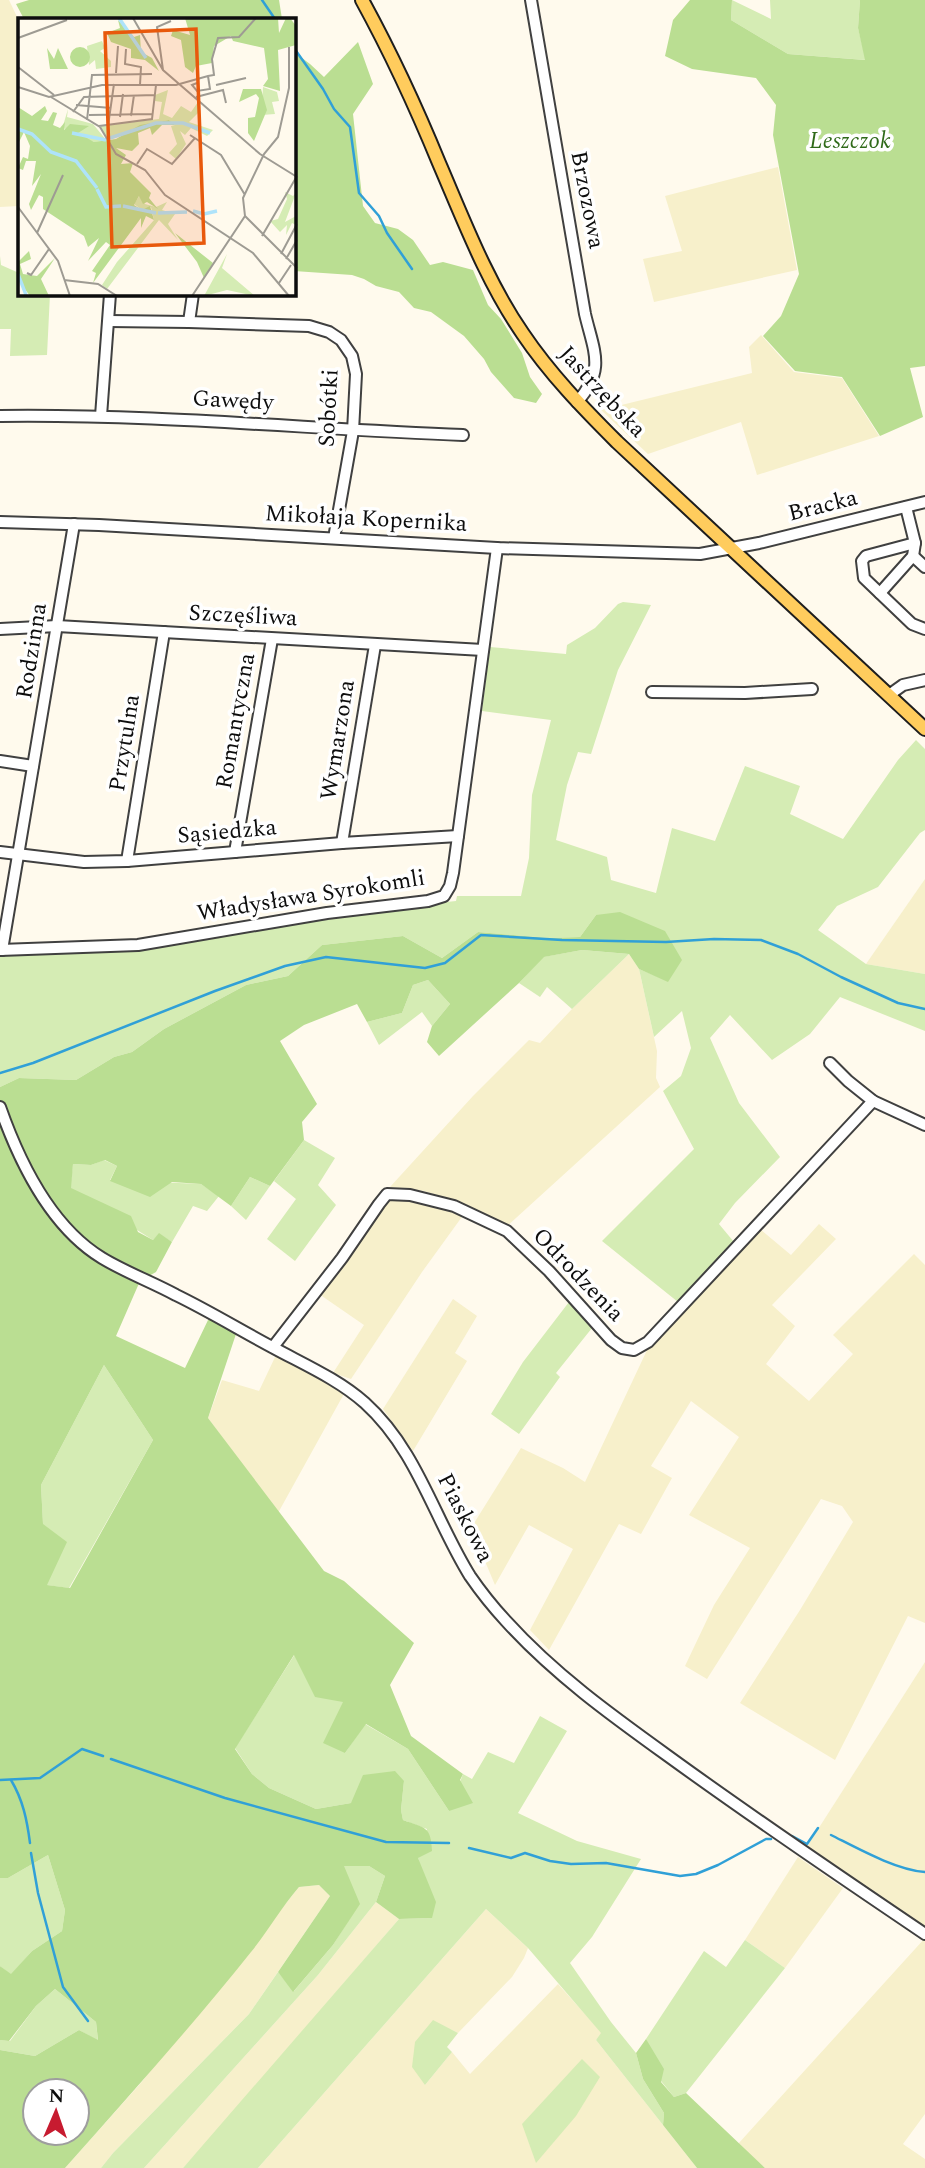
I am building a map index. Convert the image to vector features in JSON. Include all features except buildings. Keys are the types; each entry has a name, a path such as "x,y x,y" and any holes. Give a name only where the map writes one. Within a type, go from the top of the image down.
{"main road":[{"name":"Jastrzębska","path":"362,0 419,116 469,234 502,301 523,334 577,402 925,729"}],"street":[{"name":"Brzozowa","path":"531,0 584,314 596,362 589,389 577,402"},
{"path":"101,416 110,296"},
{"path":"189,322 193,296"},
{"name":"Sobótki","path":"109,321 309,326 328,332 341,340 352,356 356,374 353,431 334,538"},
{"name":"Gawędy","path":"0,416 101,416 463,435"},
{"name":"Bracka","path":"730,548 925,502"},
{"path":"880,593 913,556 915,543 906,507"},
{"name":"Mikołaja Kopernika","path":"0,522 497,548 700,554 730,548"},
{"name":"Rodzinna","path":"1,950 74,524"},
{"path":"915,543 866,556 862,561 864,578 912,624 925,629"},
{"name":"Władysława Syrokomli","path":"1,950 138,945 327,913 428,901 444,896 450,886 458,836 497,548"},
{"path":"913,556 925,567"},
{"name":"Szczęśliwa","path":"0,629 57,626 483,650"},
{"name":"Przytulna","path":"127,861 164,632"},
{"name":"Romantyczna","path":"235,852 272,639"},
{"name":"Wymarzona","path":"342,843 375,645"},
{"path":"889,695 902,685 925,680"},
{"path":"652,692 745,693 812,689"},
{"path":"0,761 33,766"},
{"name":"Sąsiedzka","path":"0,852 84,862 127,861 458,836"},
{"path":"830,1063 873,1101 925,1125"},
{"name":"Odrodzenia","path":"273,1347 334,1269 387,1194 411,1195 454,1206 507,1231 549,1271 611,1340 622,1348 634,1350 648,1342 873,1101"},
{"name":"Piaskowa","path":"0,1107 26,1169 41,1194 68,1230 99,1257 187,1300 333,1380 362,1400 380,1417 418,1473 458,1555 482,1594 553,1669 626,1727 715,1791 925,1934"}],"shaded area":[{"path":"0,0 9,0 18,19 18,206 0,207"},
{"path":"778,167 797,270 654,302 643,259 682,251 665,196"},
{"path":"761,335 794,372 842,378 879,436 757,475 741,422 648,454 601,410 752,373 749,347"},
{"path":"925,879 925,974 866,964"},
{"path":"629,954 639,969 657,1051 656,1078 660,1087 506,1227 470,1206 424,1191 390,1187 473,1096 529,1040 540,1043"},
{"path":"402,1198 438,1205 464,1214 351,1379 333,1373 364,1325 319,1294 381,1206"},
{"path":"819,1224 836,1239 772,1305 795,1326 766,1364 809,1401 853,1354 833,1335 914,1254 925,1265 925,1623 908,1616 835,1760 740,1703 853,1522 842,1506 821,1499 707,1679 685,1666 714,1605 750,1548 689,1515 739,1437 691,1401 651,1466 672,1478 641,1534 619,1524 549,1650 530,1630 573,1549 529,1525 495,1585 471,1528 521,1448 585,1482 648,1348 760,1229 791,1255"},
{"path":"453,1299 477,1316 455,1353 467,1361 413,1451 383,1409"},
{"path":"276,1355 345,1392 278,1513 208,1418 222,1380 259,1391"},
{"path":"925,1662 925,1929 806,1848"},
{"path":"798,1857 843,1888 785,1968 745,1940"},
{"path":"319,1885 330,1896 249,2014 101,2168 65,2168 84,2147 91,2147 91,2139 140,2084 299,1887"},
{"path":"376,1902 399,1919 230,2116 183,2168 144,2168 318,1975"},
{"path":"486,1909 528,1948 512,1977 458,2033 433,2021 425,2085 452,2052 470,2074 558,1984 602,2033 596,2040 697,2168 258,2168"},
{"path":"925,1938 925,2114 903,2144 925,2159 925,2168 765,2168 738,2144"}],"green space":[{"path":"29,0 279,0 282,18 23,18 16,4"},
{"name":"Leszczok","path":"690,0 732,0 731,20 788,54 865,60 858,28 860,0 925,0 925,366 910,368 923,417 880,436 842,377 795,371 763,336 781,316 799,274 773,135 776,105 756,78 692,69 665,56 673,20"},
{"path":"732,0 771,19 770,0 860,0 858,28 866,60 788,54 731,20"},
{"path":"358,42 373,84 353,114 363,206 375,223 398,229 413,240 430,265 443,262 473,270 488,305 501,319 522,353 530,377 542,394 536,403 514,398 464,336 431,312 414,308 399,292 376,286 352,275 296,271 296,54 324,77"},
{"path":"0,256 1,265 18,273 18,296 50,296 47,355 10,356 11,329 0,329"},
{"path":"623,602 651,605 618,670 591,754 578,752 567,785 556,840 607,857 611,880 656,893 672,828 715,841 745,766 800,786 790,814 843,839 898,760 916,740 925,749 925,830 878,887 837,906 818,930 866,964 925,974 925,1031 840,997 810,1034 772,1060 730,1015 710,1038 739,1103 780,1157 735,1203 719,1224 734,1242 678,1302 602,1241 694,1149 663,1091 681,1076 691,1048 682,1011 654,1037 639,969 668,981 596,915 580,937 547,938 478,932 442,958 403,936 322,945 288,976 246,985 164,1029 132,1052 114,1057 76,1080 19,1078 0,1087 0,955 146,948 346,913 456,901 457,896 521,896 529,858 532,795 551,720 482,711 490,647 566,654 567,645 595,628"},
{"path":"620,912 665,931 682,960 668,982 639,969 629,954 582,950 544,957 439,1056 427,1042 432,1026 450,1004 428,980 413,985 402,1013 367,1022 357,1004 304,1025 280,1041 317,1104 302,1122 304,1140 270,1186 250,1177 231,1206 201,1184 172,1182 150,1197 110,1181 117,1166 105,1160 91,1165 73,1164 71,1188 131,1216 138,1232 153,1240 159,1233 172,1242 156,1272 140,1281 116,1336 185,1368 209,1318 236,1334 208,1418 324,1571 344,1581 414,1643 390,1685 411,1736 463,1774 460,1780 473,1803 449,1811 408,1749 366,1724 345,1753 323,1743 343,1702 315,1697 294,1655 235,1749 252,1774 269,1788 316,1809 351,1803 363,1775 395,1771 404,1781 401,1810 403,1820 422,1827 430,1837 432,1851 418,1858 436,1902 432,1918 399,1919 376,1902 385,1876 369,1866 344,1866 360,1904 333,1945 293,1992 278,1972 330,1896 319,1885 299,1887 206,2007 91,2139 91,2077 21,2077 21,2147 84,2147 65,2168 0,2168 0,2050 35,2056 79,2030 98,2040 96,2022 55,1989 36,2006 9,2041 0,2040 0,1966 11,1974 32,1951 62,1931 65,1910 48,1855 8,1878 0,1878 0,1087 19,1078 76,1080 114,1057 132,1052 164,1029 246,985 288,976 322,945 403,936 442,958 478,932 547,938 580,937 596,915","holes":["104,1365 153,1440 70,1588 47,1585 67,1542 43,1524 41,1485"]},
{"path":"582,950 629,954 572,1009 547,987 540,997 519,983 543,957"},
{"path":"428,980 450,1004 432,1026 422,1012 379,1045 367,1022 402,1013 413,985"},
{"path":"304,1140 335,1158 318,1185 336,1205 295,1261 267,1239 296,1199 274,1181"},
{"path":"104,1160 117,1166 110,1180 201,1184 219,1196 207,1211 193,1206 172,1242 159,1234 153,1240 70,1188 73,1164 91,1165"},
{"path":"250,1177 270,1186 246,1220 231,1206"},
{"path":"569,1302 592,1328 556,1373 560,1377 519,1434 491,1414 523,1362"},
{"path":"104,1365 153,1440 69,1588 46,1585 41,1485"},
{"path":"295,1654 344,1702 345,1753 365,1724 408,1749 449,1811 463,1774 472,1779 488,1752 514,1763 540,1716 567,1731 518,1813 577,1841 641,1859 592,1937 570,1963 636,2053 643,2079 664,2113 663,2125 596,2040 601,2033 528,1948 486,1909 258,2168 183,2168 399,1919 432,1918 418,1858 427,1829 403,1820 401,1810 404,1781 351,1803 316,1809 269,1788 252,1774 235,1748"},
{"path":"48,1855 65,1910 62,1931 32,1951 11,1975 0,1966 0,1878 8,1878"},
{"path":"343,1866 369,1866 385,1876 376,1902 318,1975 144,2168 101,2168 249,2014 278,1972 294,1991 333,1945 359,1904"},
{"path":"745,1940 785,1968 686,2093 674,2097 661,2081 646,2039 704,1951 726,1967"},
{"path":"55,1989 96,2022 98,2041 79,2030 35,2056 0,2050 0,2040 10,2041 36,2006"},
{"path":"433,2020 458,2033 447,2047 452,2052 425,2085 412,2067 415,2042"},
{"path":"646,2039 664,2069 661,2082 674,2097 686,2093 765,2168 697,2168 663,2125 664,2113 643,2079 636,2053"},
{"path":"582,2059 600,2077 576,2116 536,2163 522,2124"}],"waterway":[{"path":"262,0 274,18"},
{"path":"296,51 334,109 350,127 359,193 379,216 387,233 412,269"},
{"path":"0,1073 33,1063 285,966 326,957 425,968 445,963 481,935 666,942 761,940 798,954 898,1003 925,1009"},
{"path":"0,1780 40,1778 82,1749 103,1756"},
{"path":"111,1759 225,1798 386,1842 449,1843"},
{"path":"11,1780 24,1810 30,1843"},
{"path":"792,1836 807,1844 818,1828"},
{"path":"831,1835 889,1863 925,1872"},
{"path":"469,1848 511,1858 525,1853 550,1861 571,1864 606,1863 680,1876 696,1874 766,1839 771,1839"},
{"path":"31,1853 38,1893 63,1987 88,2021"}]}
